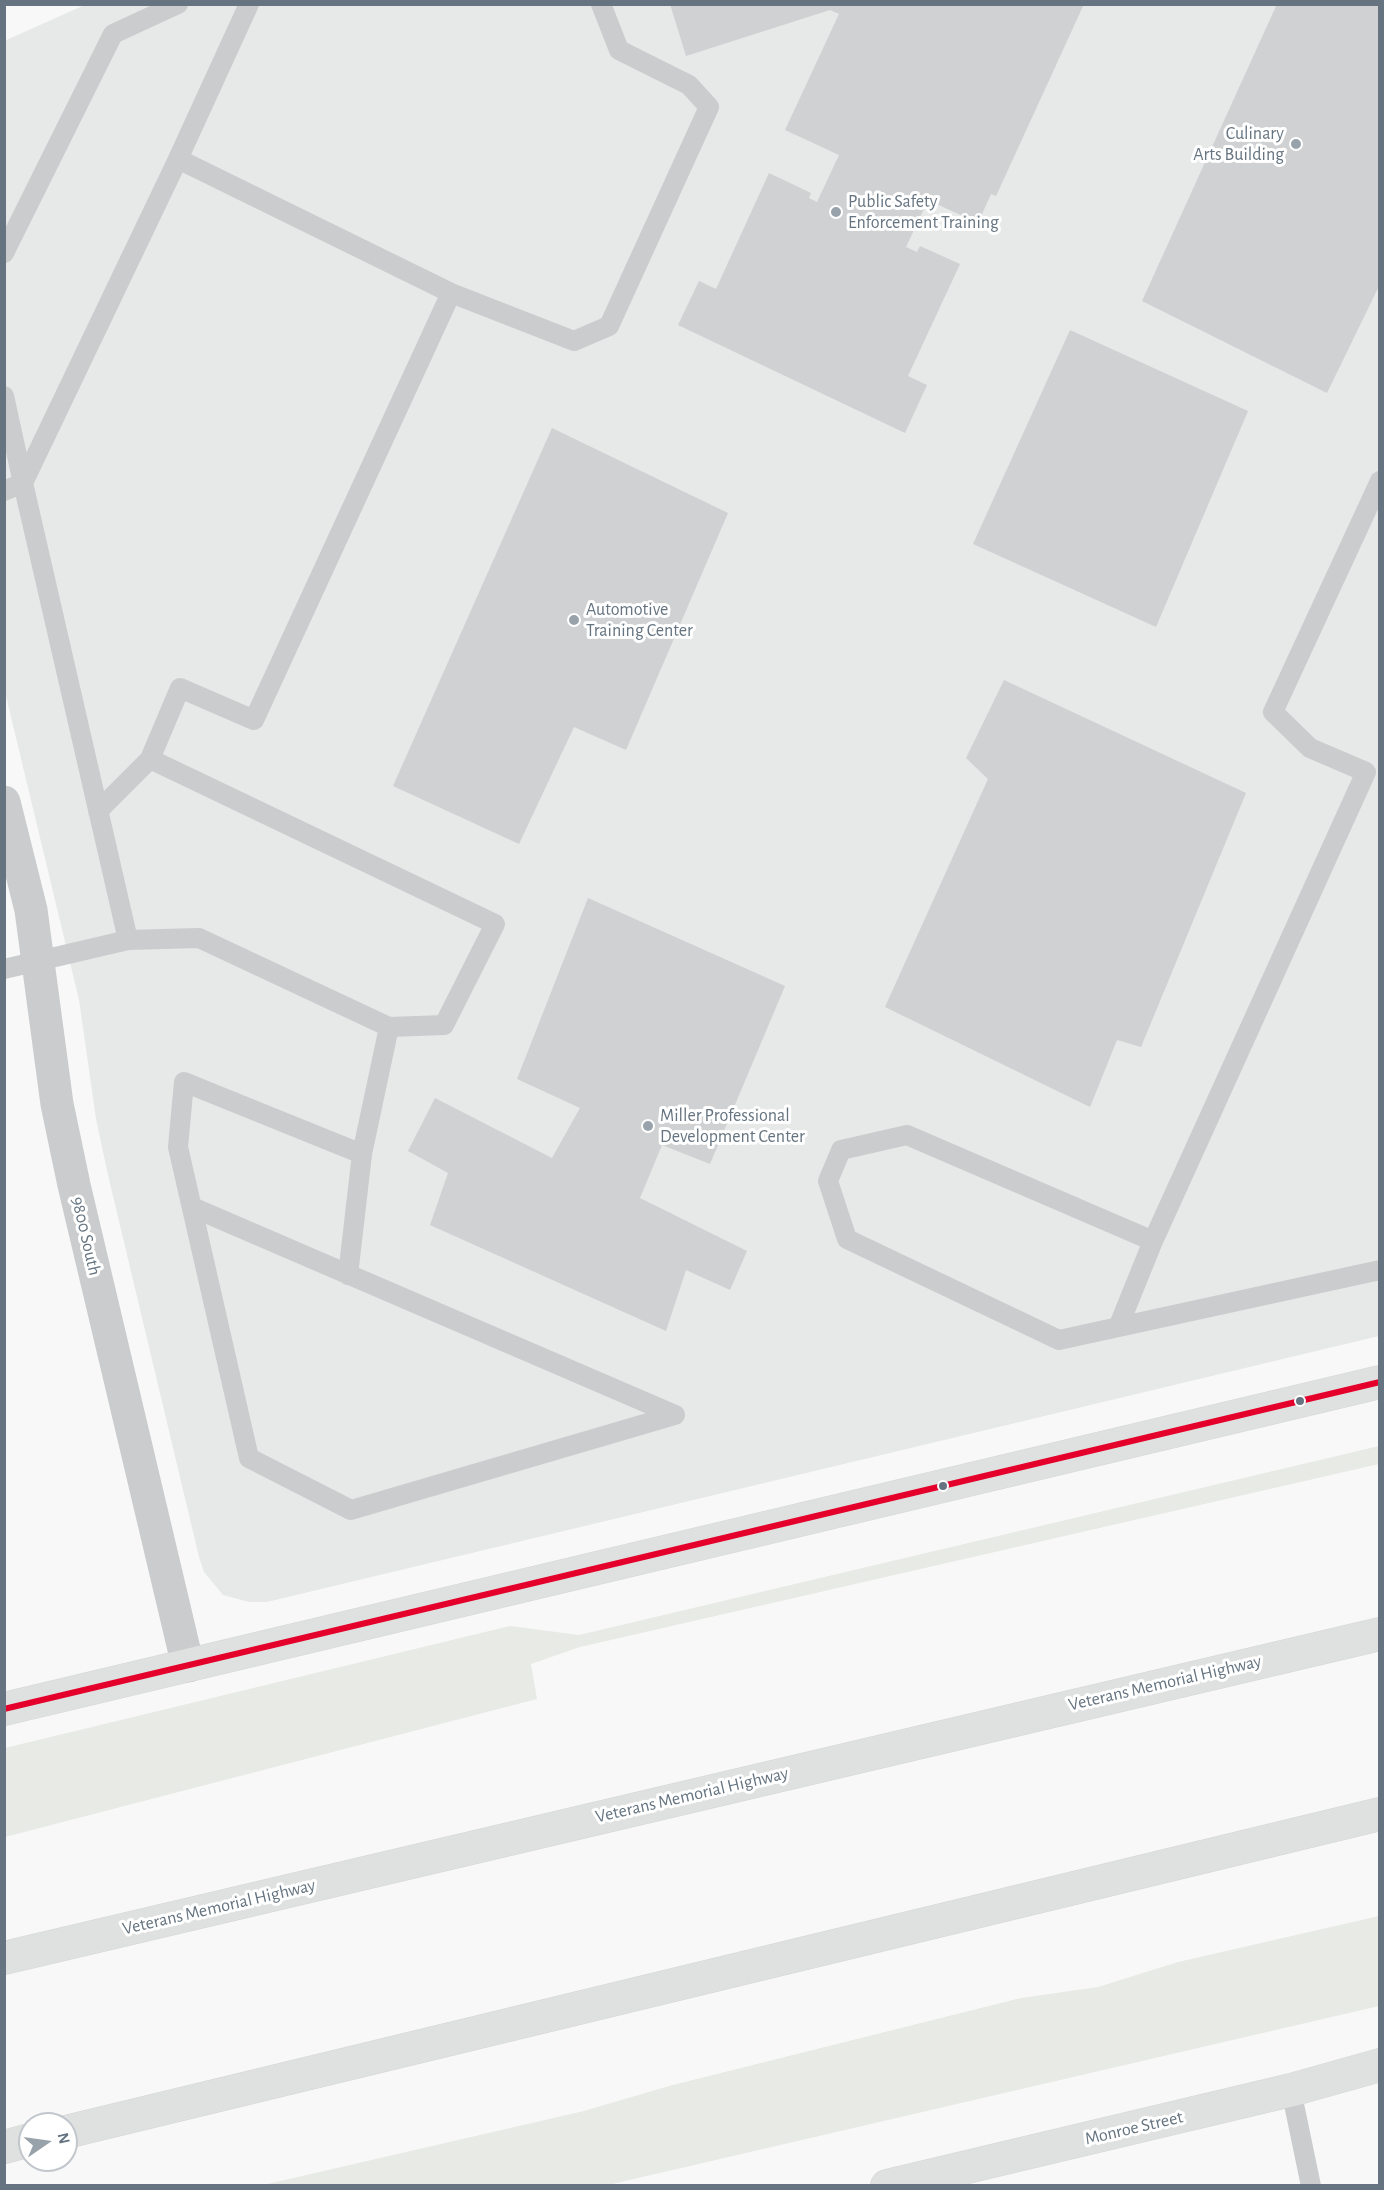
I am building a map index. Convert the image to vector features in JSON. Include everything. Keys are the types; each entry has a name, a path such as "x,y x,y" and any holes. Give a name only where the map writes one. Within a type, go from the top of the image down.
{"main road":[{"path":"4,1708 1380,1382"},
{"name":"Veterans Memorial Highway","path":"4,1958 1380,1634"},
{"path":"78,2129 1380,1814"},
{"name":"Monroe Street","path":"886,2186 1291,2090 1380,2065"}],"street":[{"name":"9800 South","path":"4,802 31,910 57,1104 74,1185 188,1666"}],"lane":[{"path":"4,253 113,34 178,4"},
{"path":"4,491 23,483 178,159 249,4"},
{"path":"178,159 451,293 574,341 609,326 710,107 689,85 619,50 601,4"},
{"path":"98,811 150,759 180,688 254,720 451,293"},
{"path":"4,396 128,940"},
{"path":"1119,1325 1153,1241 1373,775 1310,748 1273,712 1380,481"},
{"path":"4,969 128,940 199,938 389,1027 444,1025 495,924 150,759"},
{"path":"348,1275 362,1154 389,1027"},
{"path":"192,1207 675,1415 351,1510 249,1458 178,1147 184,1082 362,1154"},
{"path":"1153,1241 907,1135 842,1150 828,1181 847,1239 1059,1340 1119,1325 1380,1270"},
{"path":"1291,2090 1311,2186"}],"shaded area":[{"path":"87,4 1379,5 1379,1336 267,1602 249,1602 223,1595 204,1572 199,1557 108,1175 96,1119 79,1000 5,692 4,41"},
{"path":"1379,1446 1379,1464 580,1647 531,1664 537,1699 5,1837 5,1748 510,1626 579,1635"},
{"path":"1379,1916 1379,2006 608,2185 263,2185 584,2111 669,2086 1021,1998 1098,1987 1178,1962"}],"building":[{"name":"Public Safety Enforcement Training","path":"670,4 1084,4 996,196 991,194 978,223 928,200 906,247 917,252 920,246 960,264 908,376 927,385 905,433 678,325 699,281 716,289 769,173 811,193 809,198 817,202 839,155 785,130 839,14 830,10 686,56"},
{"name":"Culinary Arts Building","path":"1277,4 1380,4 1380,284 1327,393 1142,301"},
{"path":"1070,330 1248,411 1156,627 973,544"},
{"name":"Automotive Training Center","path":"552,428 728,513 626,750 574,727 519,844 393,786"},
{"path":"1004,680 1246,793 1141,1047 1117,1040 1090,1107 885,1007 988,779 966,758"},
{"name":"Miller Professional Development Center","path":"588,898 785,986 710,1164 662,1145 640,1198 747,1251 730,1290 686,1270 666,1331 430,1225 448,1173 408,1151 435,1098 552,1158 580,1108 517,1079"}],"transit line":[{"path":"4,1709 1380,1382"}],"place":[{"name":"Culinary Arts Building","path":"1296,144"},
{"name":"Public Safety Enforcement Training","path":"836,212"},
{"name":"Automotive Training Center","path":"574,620"},
{"name":"Miller Professional Development Center","path":"648,1126"}]}
